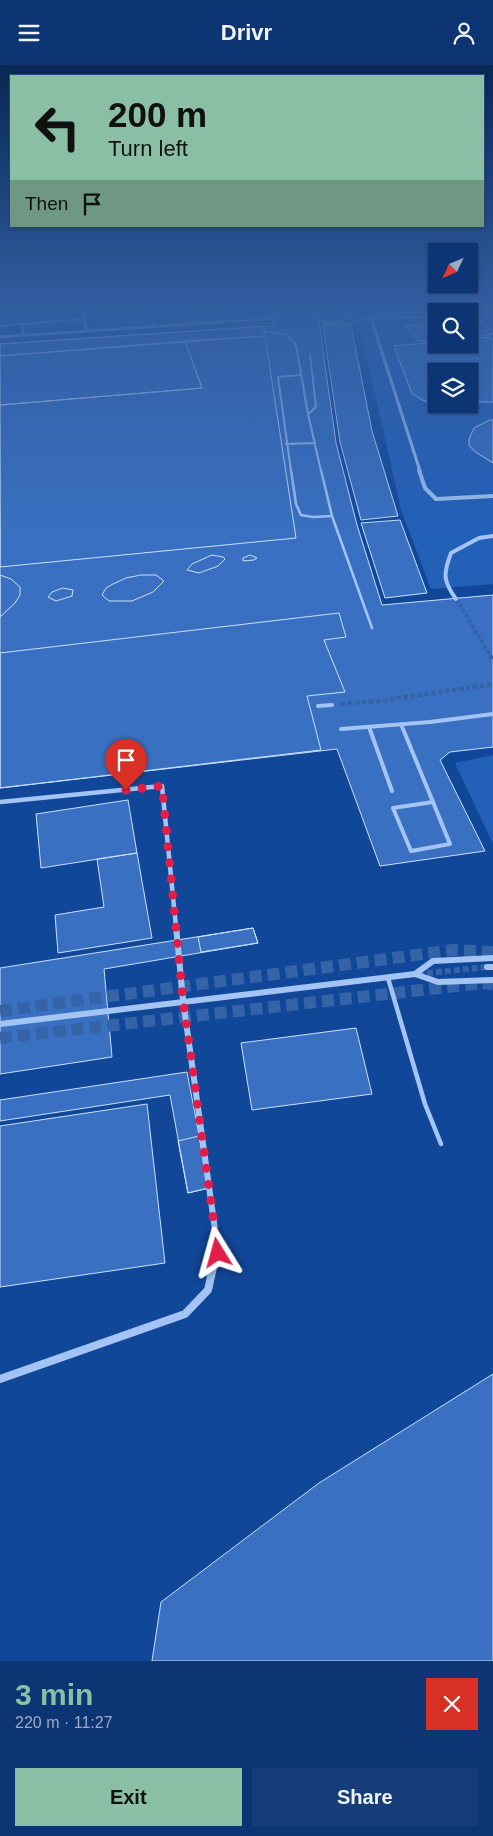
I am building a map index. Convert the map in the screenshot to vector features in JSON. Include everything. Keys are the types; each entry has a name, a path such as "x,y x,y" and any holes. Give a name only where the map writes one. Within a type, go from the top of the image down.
{"street":[{"path":"393,386 425,488 436,499 493,496"},
{"path":"456,599 445,585 444,570 451,553 479,539 493,536"},
{"path":"0,802 162,786 183,1000 218,1253 208,1290 185,1313 0,1379"},
{"path":"415,974 433,961 493,958"},
{"path":"0,1024 183,1000 415,974 438,982 493,980"}],"lane":[{"path":"279,386 296,504 301,515 313,517 332,516"},
{"path":"303,386 332,516 372,628"},
{"path":"308,414 316,407 314,386"},
{"path":"286,444 315,443"},
{"path":"318,706 332,705"},
{"path":"341,729 493,714"},
{"path":"401,724 433,802 450,844 411,851 393,808 433,802"},
{"path":"369,727 392,791"},
{"path":"388,977 426,1103 441,1145"}],"shaded area":[{"path":"373,386 428,386 428,413 478,413 478,386 493,386 493,584 431,589 401,510"},
{"path":"493,755 493,844 455,763"}],"building":[{"path":"0,386 328,386 336,443 357,525 382,605 493,595 493,747 450,752 440,760 485,851 380,866 337,749 0,788"},
{"path":"0,386 201,386 202,388 0,405"},
{"path":"201,386 273,386 296,538 0,567 0,405 202,388"},
{"path":"332,386 363,386 372,431 398,516 361,520 340,442"},
{"path":"409,386 428,386 428,401 424,401 412,394"},
{"path":"478,386 493,386 493,402 478,402"},
{"path":"493,420 493,463 474,451 469,445 469,439 474,428"},
{"path":"400,520 427,593 385,598 361,523"},
{"path":"212,555 225,559 218,566 199,573 187,570 192,564"},
{"path":"250,555 257,558 243,561 243,558"},
{"path":"0,575 11,579 20,587 20,595 15,603 0,617"},
{"path":"156,575 164,581 153,592 132,601 109,601 102,595 106,588 113,584 126,578"},
{"path":"63,588 73,590 72,596 56,601 48,597 52,592"},
{"path":"339,613 346,637 324,640 345,692 307,696 321,750 0,788 0,653"},
{"path":"128,800 137,853 41,868 36,814"},
{"path":"137,853 152,938 58,953 55,915 104,907 97,859"},
{"path":"253,928 258,943 104,969 112,1057 0,1074 0,968"},
{"path":"253,928 258,943 201,952 198,937"},
{"path":"356,1028 372,1094 252,1110 241,1043"},
{"path":"187,1072 209,1188 188,1193 170,1095 0,1121 0,1100"},
{"path":"147,1104 165,1263 0,1287 0,1126"},
{"path":"199,1136 209,1188 188,1193 178,1141"},
{"path":"493,1374 493,1661 152,1661 161,1602 319,1483"}],"tunnel":[{"path":"456,599 493,660"},
{"path":"341,704 380,701 493,684"},
{"path":"0,1011 453,950 493,952"},
{"path":"418,974 487,967"},
{"path":"0,1038 483,983 493,984"}],"route":[{"path":"126,790 162,786 183,1000 218,1253"}]}
